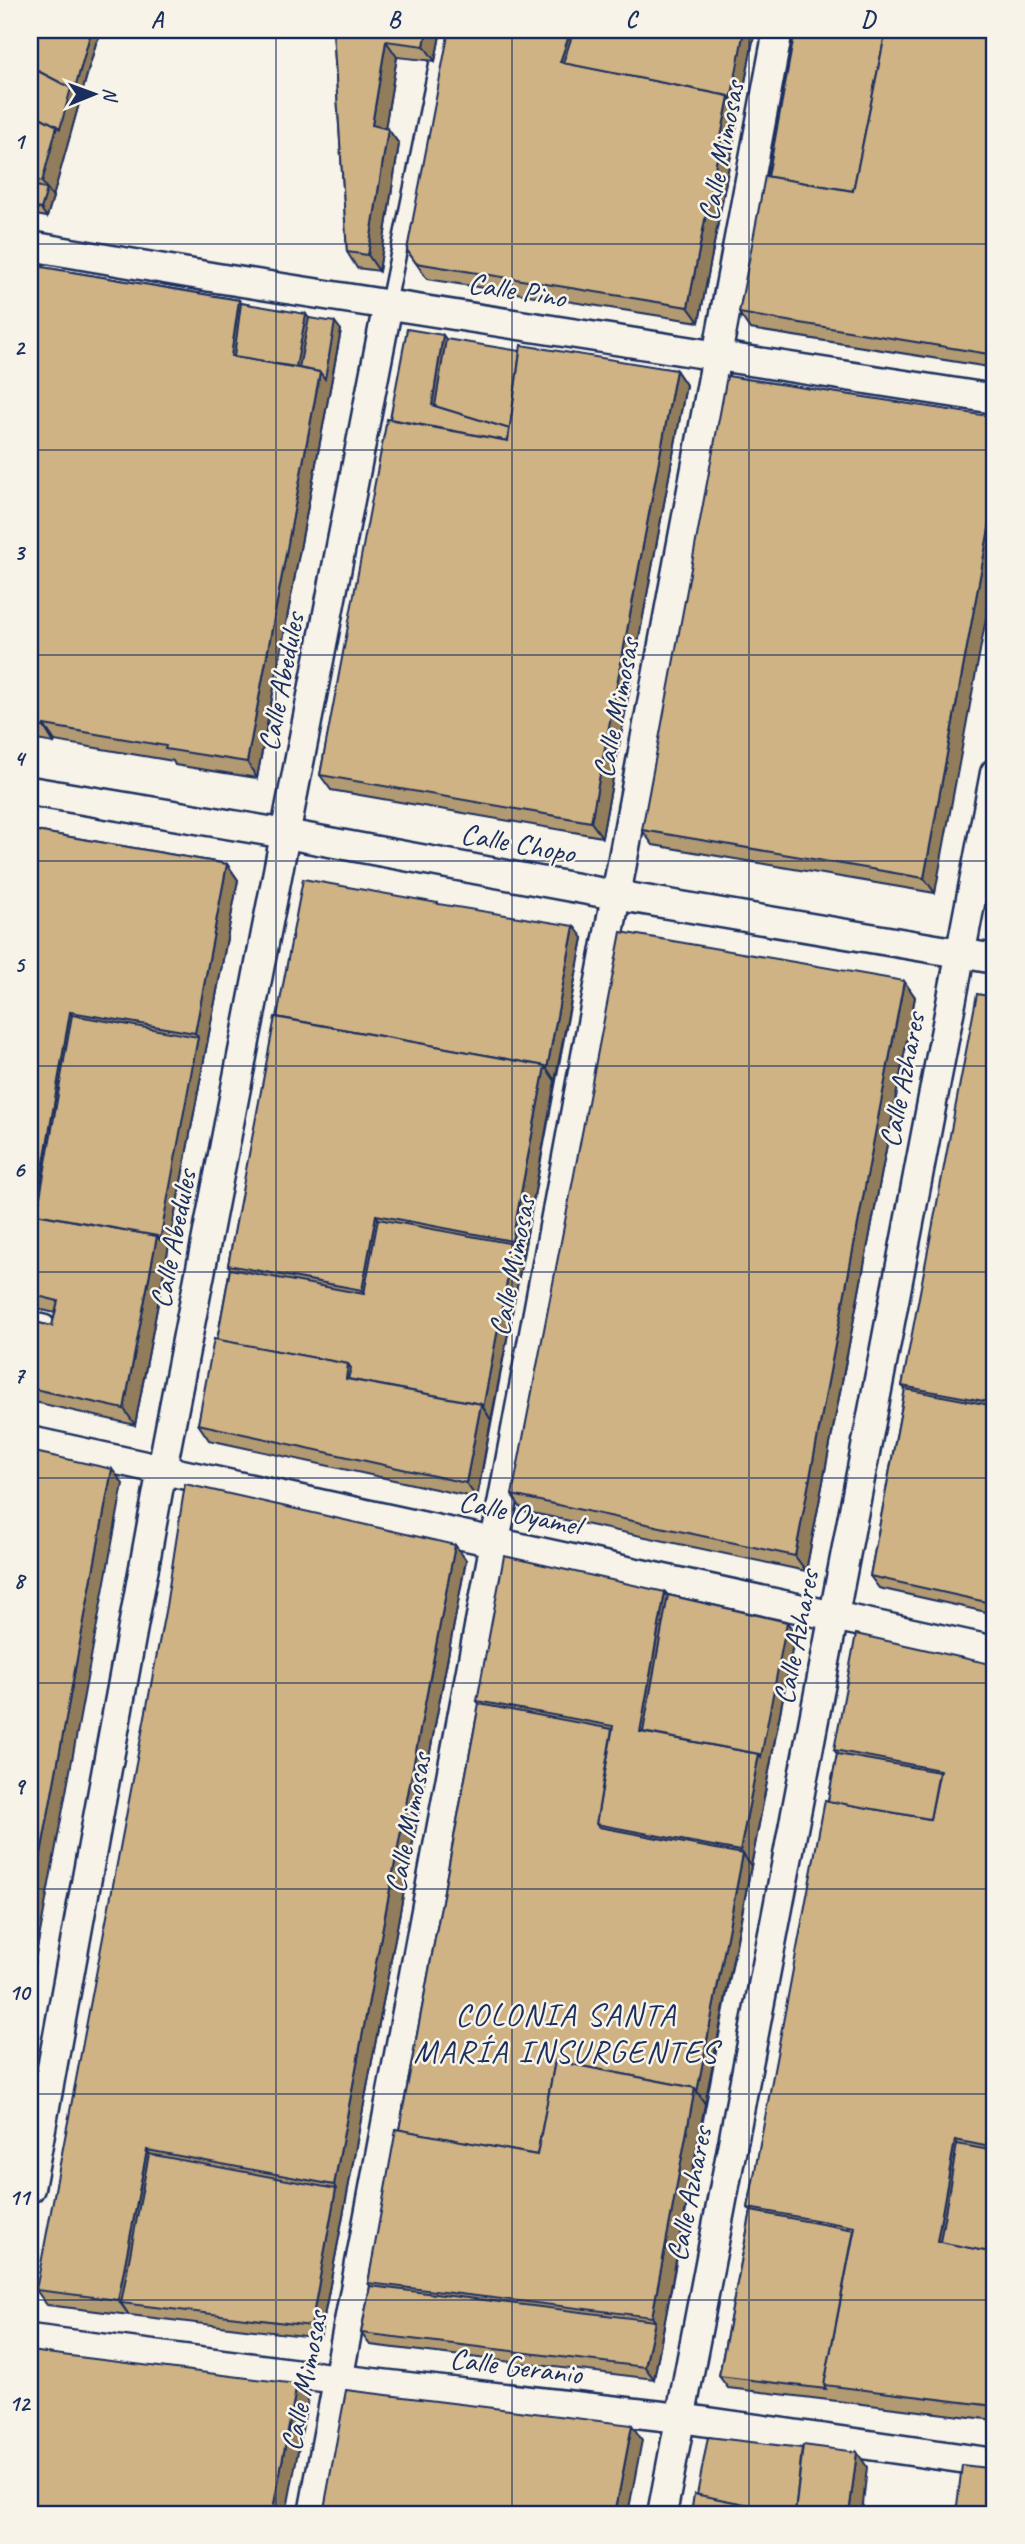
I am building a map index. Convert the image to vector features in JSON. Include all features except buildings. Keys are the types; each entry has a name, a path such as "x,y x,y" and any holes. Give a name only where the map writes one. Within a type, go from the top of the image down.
{"street":[{"name":"Calle Mimosas","path":"313,2514 715,355 778,30"},
{"path":"30,230 201,259 217,278 193,288 125,287 71,279"},
{"name":"Calle Pino","path":"30,246 217,278 995,399"},
{"name":"Calle Abedules","path":"30,2188 162,1469 388,304"},
{"name":"Calle Azhares","path":"662,2514 995,773"},
{"name":"Calle Chopo","path":"30,791 286,834 615,895 995,959"},
{"name":"Calle Oyamel","path":"30,1441 995,1651"},
{"name":"Calle Geranio","path":"30,2339 338,2379 680,2418 995,2463"}],"lane":[{"path":"388,304 444,30"},
{"path":"30,1319 46,1323"}],"district":[{"name":"COLONIA SANTA MARÍA INSURGENTES","path":"566,2032"}]}
